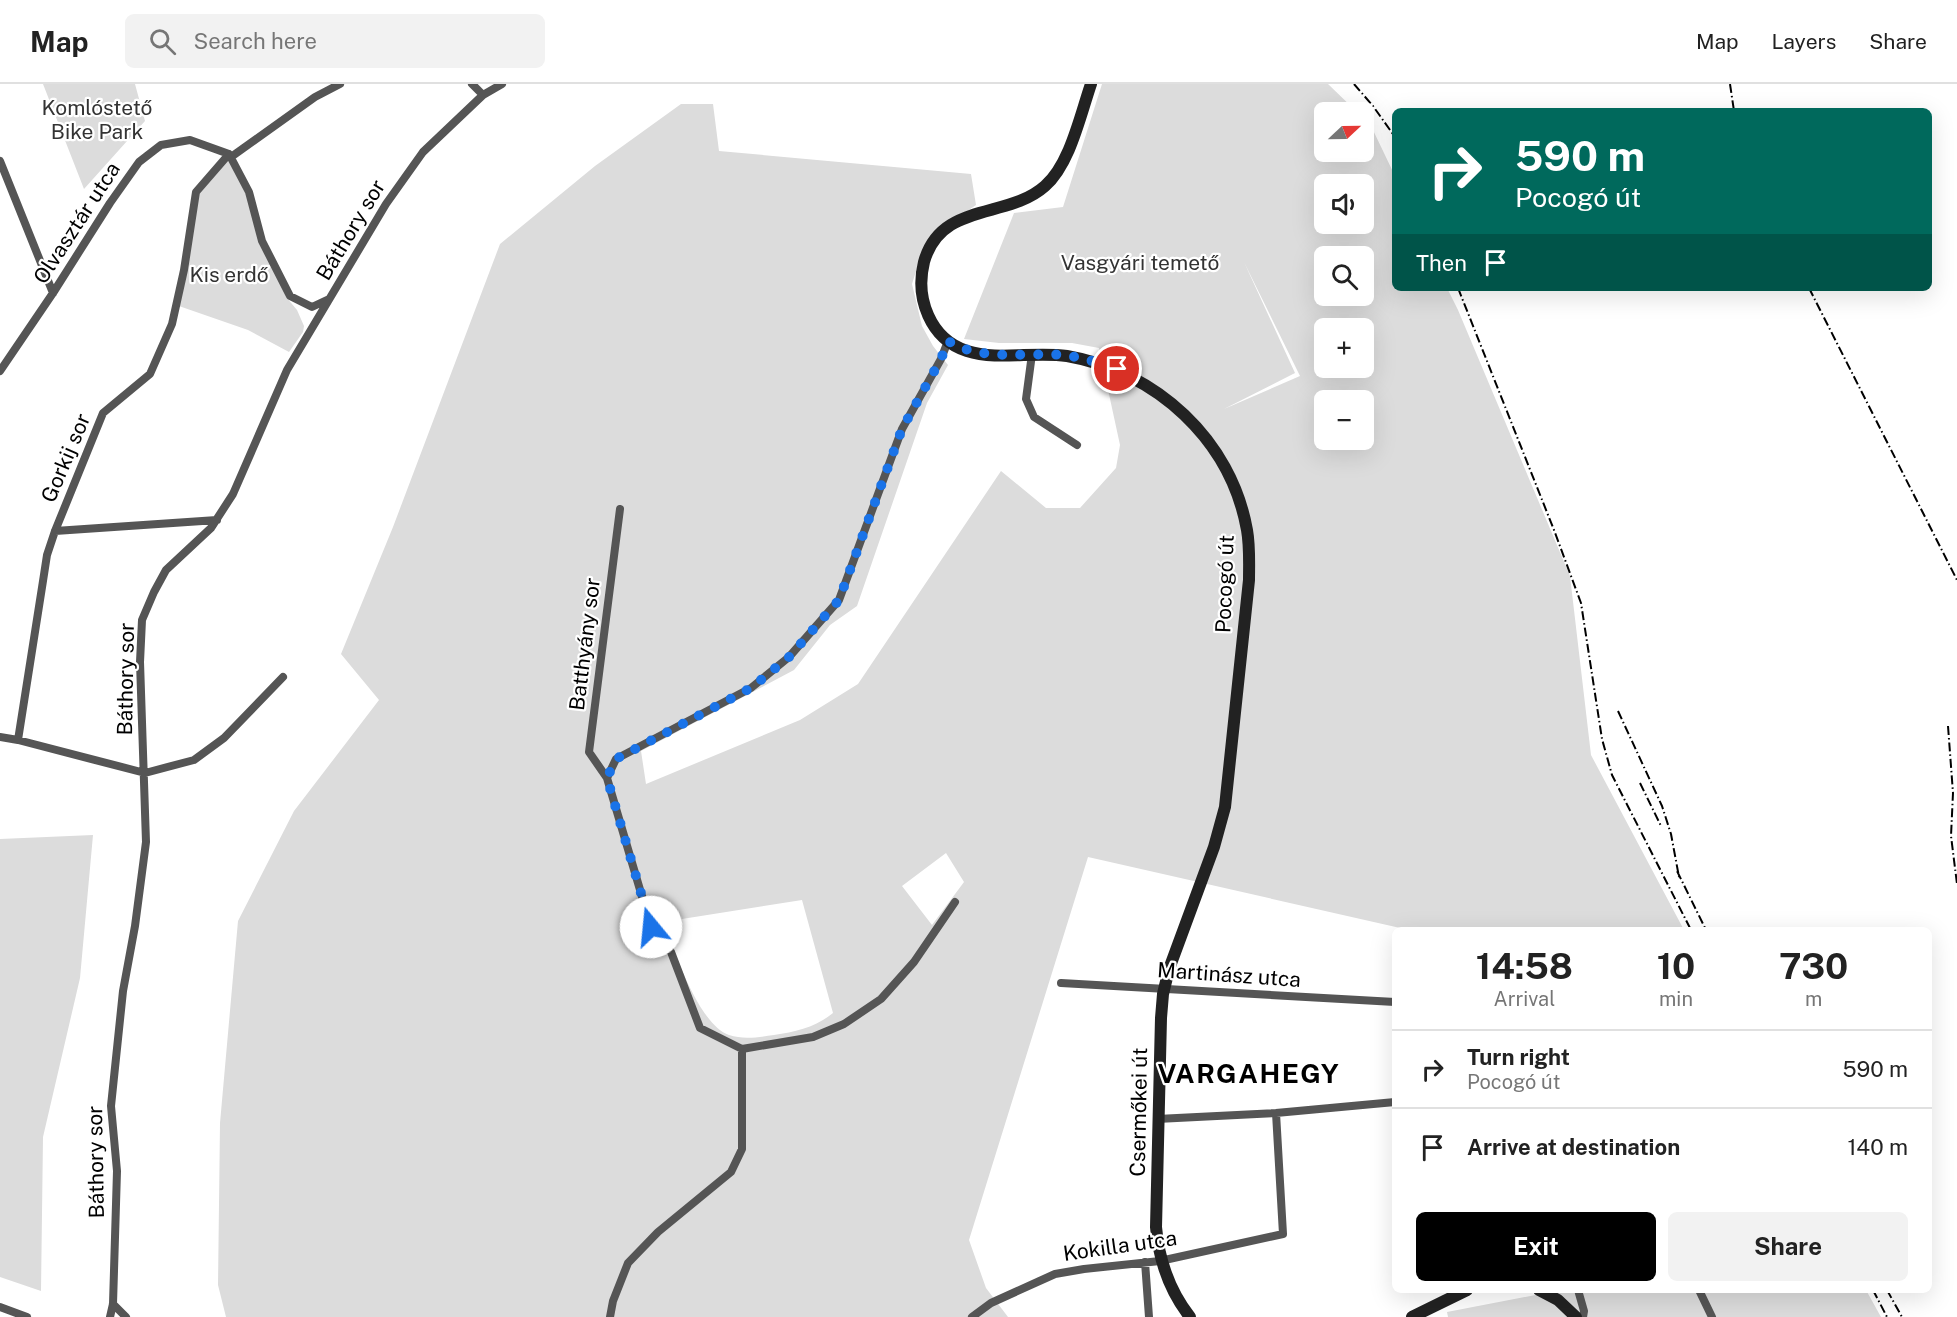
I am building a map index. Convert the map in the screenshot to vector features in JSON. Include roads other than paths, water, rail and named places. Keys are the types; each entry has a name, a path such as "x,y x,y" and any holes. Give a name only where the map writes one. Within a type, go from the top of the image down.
{"main road":[{"name":"Pocogó út","path":"1091,84 1063,160 1054,177 1047,185 1028,198 974,213 944,230 931,245 924,261 921,277 922,297 932,324 948,341 968,351 1064,356 1104,364 1127,374 1158,392 1187,417 1214,448 1227,470 1243,514 1249,547 1249,580 1225,807 1214,847 1192,905"},
{"name":"Csermőkei út","path":"1190,1317 1169,1284 1160,1261 1156,1227 1157,1119 1164,988 1192,905"},
{"path":"1412,1317 1461,1293"},
{"path":"1545,1293 1558,1300 1576,1317"}],"street":[{"name":"Gorkij sor","path":"18,740 47,555 103,413 150,374 172,324 184,270 196,192 230,156 315,97 340,84"},
{"path":"472,84 483,95"},
{"name":"Báthory sor","path":"110,1317 113,1305 117,1171 111,1107 123,991 135,926 146,842 145,773 141,727 142,620 166,570 211,528 233,494 287,370 386,204 423,152 483,95 502,84"},
{"name":"Olvasztár utca","path":"0,371 139,162 161,145 190,140 230,156"},
{"path":"230,156 249,192 262,241 290,296 312,307 330,299"},
{"path":"0,160 53,293"},
{"path":"607,778 616,759 751,688 789,657 839,600 902,429 941,359 948,341"},
{"path":"1032,354 1026,399 1034,417 1077,445"},
{"name":"Batthyány sor","path":"620,509 589,752 607,778 651,927 671,952 700,1028 742,1049"},
{"path":"55,531 217,520"},
{"path":"0,737 145,773 194,760 224,738 283,677"},
{"path":"610,1317 613,1301 628,1263 658,1232 731,1172 742,1149 742,1049 813,1037 844,1024 881,999 914,962 955,902"},
{"name":"Martinász utca","path":"1062,983 1392,1002"},
{"path":"1157,1119 1276,1113 1392,1102"},
{"name":"Kokilla utca","path":"972,1317 991,1303 1055,1274 1160,1261 1283,1234 1276,1113"},
{"path":"1145,1262 1149,1317"},
{"path":"1579,1293 1584,1311 1583,1317"},
{"path":"1700,1293 1712,1317"},
{"path":"113,1305 126,1317"},
{"path":"0,1307 27,1317"}],"railway":[{"path":"1354,84 1392,133"},
{"path":"1730,84 1734,108"},
{"path":"1459,291 1581,603 1602,739 1612,775 1689,927"},
{"path":"1811,291 1957,580"},
{"path":"1618,711 1662,806 1671,834 1679,877"},
{"path":"1948,726 1953,793 1951,836 1957,884"},
{"path":"1640,783 1661,826"},
{"path":"1677,871 1705,927"},
{"path":"1875,1293 1887,1317"},
{"path":"1889,1293 1902,1317"}],"district":[{"name":"VARGAHEGY","path":"1249,1074"}],"park label":[{"name":"Komlóstető Bike Park","path":"97,120"},
{"name":"Vasgyári temető","path":"1140,263"},
{"name":"Kis erdő","path":"229,275"}]}
